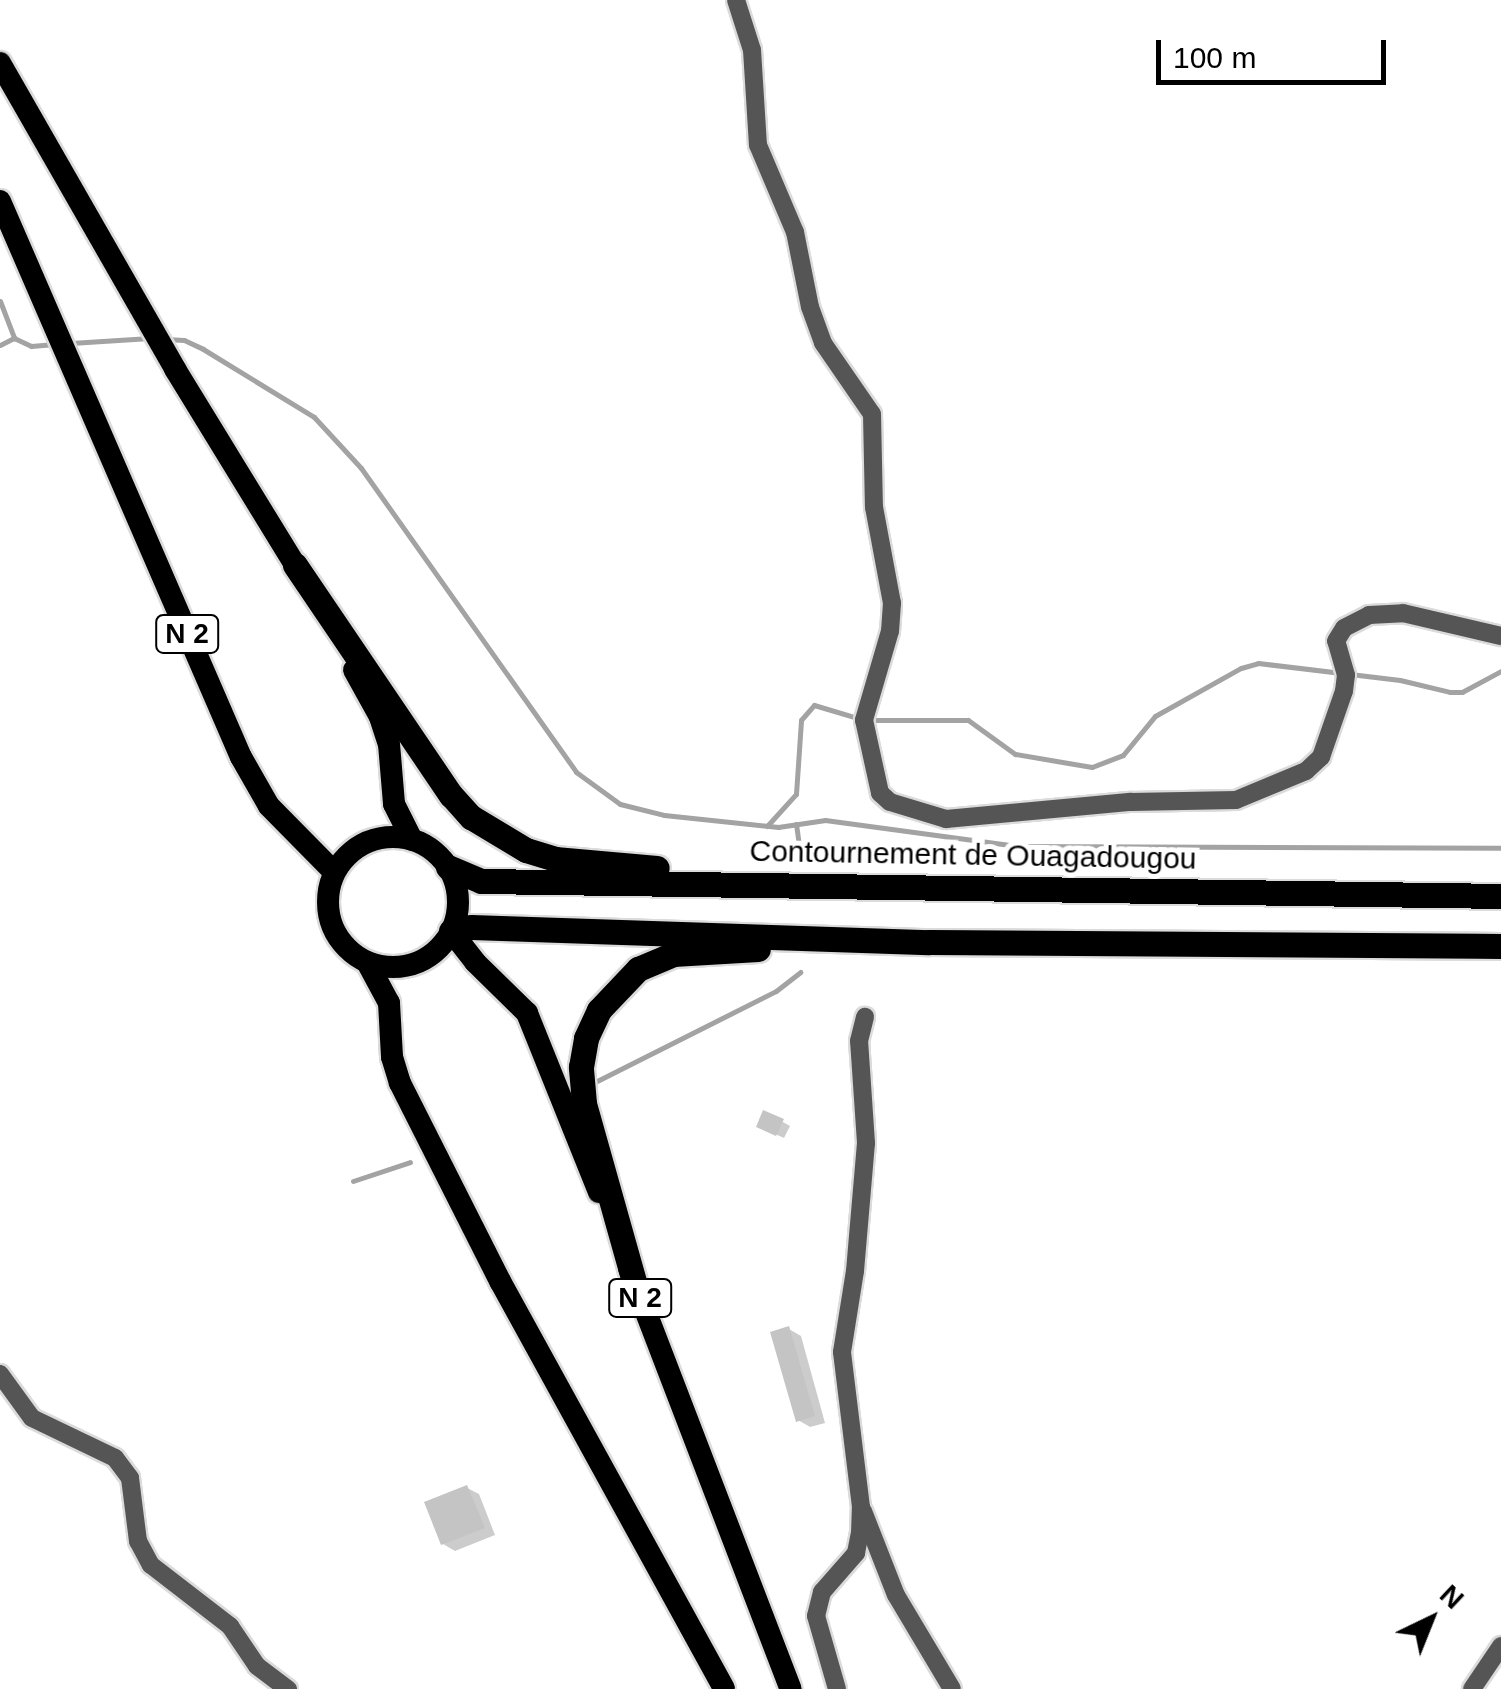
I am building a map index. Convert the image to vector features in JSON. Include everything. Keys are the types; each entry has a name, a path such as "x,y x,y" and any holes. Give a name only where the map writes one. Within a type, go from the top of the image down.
{"highway":[{"path":"295,564 452,795 471,817 526,850 590,863 931,886"},
{"name":"Contournement de Ouagadougou","path":"448,867 481,882 1501,896"},
{"path":"451,931 471,926 929,942 1501,946"},
{"path":"635,1285 584,1103 581,1067 586,1038 616,988 638,970 673,954 929,942"}],"main road":[{"path":"0,63 175,369 295,564 380,717 389,744 394,804 412,840"},
{"name":"N 2","path":"0,201 255,785 282,821 334,872"},
{"path":"412,840 382,837 362,843 334,872 328,903 335,933 348,949 367,962 389,967 411,965 432,955 451,931 458,896 448,867"},
{"name":"Contournement de Ouagadougou","path":"412,840 439,855 448,867"},
{"name":"N 2","path":"451,931 474,962 527,1013 792,1689"},
{"path":"367,962 389,1003 392,1057 400,1084 500,1281 630,1511 724,1689"}],"street":[{"path":"736,0 752,50 758,145 795,232 810,307 823,343 872,414 874,506 892,603 890,630 864,720 880,793 890,802 946,820 1131,802 1236,800 1306,771 1321,757 1344,691 1346,675 1336,641 1344,628 1369,616 1403,613 1501,636"},
{"path":"837,1689 816,1616 822,1592 856,1553 861,1507 842,1352 855,1271 866,1143 859,1041 865,1017"},
{"path":"0,1374 32,1418 115,1458 130,1478 138,1541 152,1565 230,1626 258,1666 288,1689"},
{"path":"861,1507 896,1594 952,1689"},
{"path":"1472,1689 1501,1646"}],"building":[{"path":"763,1110 784,1119 776,1136 756,1127"},
{"path":"789,1326 815,1416 796,1422 770,1332"},
{"path":"467,1485 485,1528 441,1545 424,1502"}],"waterway":[{"path":"0,301 14,338 31,346 55,344"},
{"path":"0,345 14,338"},
{"path":"71,343 150,338"},
{"path":"165,339 184,340 203,349 314,417 361,468 576,772 620,804 664,815 778,827 825,820 1017,846 1501,848"},
{"path":"767,826 796,794 801,720 814,705 864,720 968,720 1015,754 1092,767 1123,755 1155,716 1241,668 1258,663 1400,680 1450,692 1462,692 1501,671"},
{"path":"796,824 799,846"},
{"path":"597,1081 776,991 800,972"},
{"path":"353,1181 410,1162"}]}
